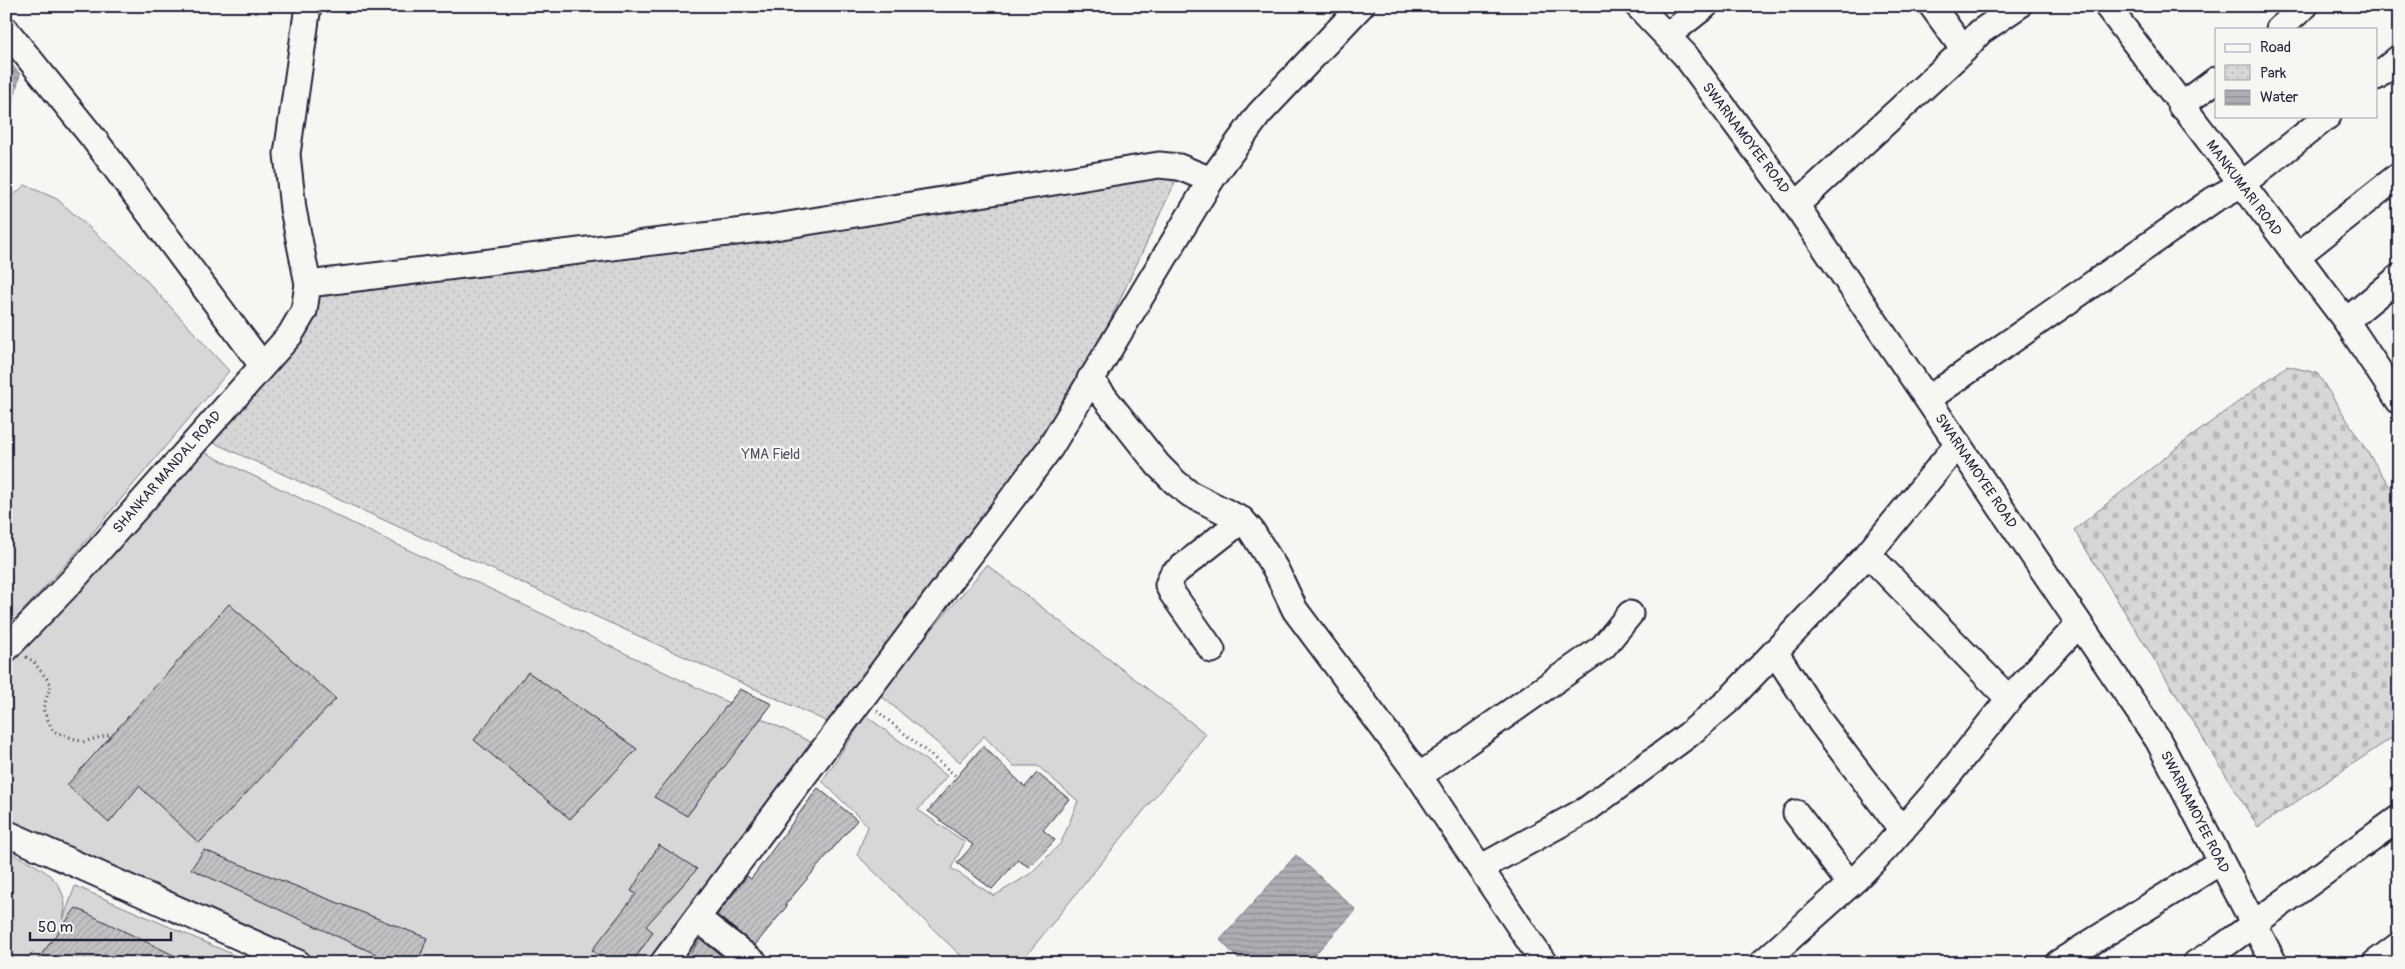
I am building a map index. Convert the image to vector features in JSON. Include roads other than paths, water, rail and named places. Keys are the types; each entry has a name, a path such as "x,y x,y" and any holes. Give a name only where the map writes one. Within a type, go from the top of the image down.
{"street":[{"path":"308,6 290,120 287,154 293,209 308,284 769,228 1159,165 1179,167 1211,180"},
{"path":"663,963 863,700 1050,448 1211,180 1259,114 1360,6"},
{"name":"SWARNAMOYEE ROAD","path":"1638,6 1668,35 1796,205 2158,740 2252,924 2274,963"},
{"path":"1668,35 1705,6"},
{"path":"1932,6 1964,50"},
{"path":"1796,205 1964,50 1980,32 2018,6"},
{"name":"MANKUMARI ROAD","path":"2107,6 2346,321 2399,401"},
{"path":"2280,28 2305,6"},
{"path":"6,30 94,139 262,365"},
{"path":"2378,75 2399,58"},
{"path":"2181,106 2215,81"},
{"path":"1928,399 2213,200 2242,184 2325,118"},
{"path":"2296,257 2399,175"},
{"path":"2346,321 2399,277"},
{"name":"SHANKAR MANDAL ROAD","path":"7,648 70,583 290,335 298,323 307,298 308,284"},
{"path":"1090,379 1158,465 1175,482 1190,494 1242,520 1261,545 1296,610 1419,776 1544,963"},
{"path":"1480,868 1586,810 1688,735 1728,701 1868,554 1958,444"},
{"path":"1212,650 1172,593 1168,586 1169,580 1176,571 1242,520"},
{"path":"1868,554 2009,699"},
{"path":"1419,776 1603,647 1630,614"},
{"path":"1762,963 1850,884 1902,830 1936,791 2009,699 2079,624"},
{"path":"1775,652 1821,723 1902,830"},
{"path":"1796,813 1850,884"},
{"path":"2196,963 2222,947 2399,818"},
{"path":"6,833 298,963"},
{"path":"2058,963 2220,862"},
{"path":"697,918 755,963"},
{"path":"2375,963 2399,946"}],"water":[{"path":"6,59 20,74 6,131"},
{"path":"1296,855 1356,910 1307,963 1242,963 1220,940"}],"park label":[{"name":"YMA Field","path":"771,454"}]}
